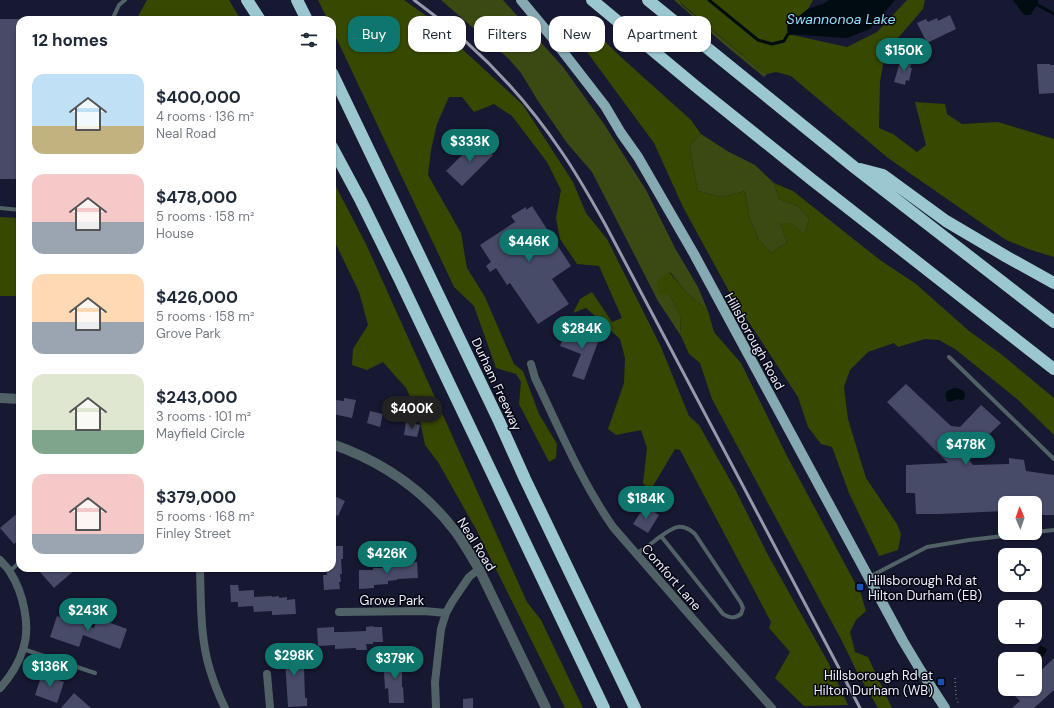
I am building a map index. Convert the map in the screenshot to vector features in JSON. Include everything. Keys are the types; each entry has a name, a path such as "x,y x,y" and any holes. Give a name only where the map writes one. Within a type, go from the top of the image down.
{"highway":[{"path":"247,0 257,16"},
{"path":"298,0 305,16"},
{"path":"592,0 811,179 1054,369"},
{"path":"648,0 854,167 1054,322"},
{"name":"Durham Freeway","path":"336,81 635,708"},
{"path":"336,154 362,201 604,708"},
{"path":"854,167 883,175 946,221 1054,283"},
{"path":"1031,350 1054,375"}],"main road":[{"name":"Hillsborough Road","path":"521,0 550,34 605,106 621,133 638,157 694,254 868,578 921,671 946,708"}],"street":[{"name":"Comfort Lane","path":"531,364 535,378 582,475 599,507 613,527 772,708"},
{"path":"0,398 16,399"},
{"name":"Neal Road","path":"336,445 349,450 385,468 412,487 451,526 468,550 479,570 546,708"},
{"path":"0,560 10,570 18,588 22,601 26,628 24,648 12,672 0,688"},
{"path":"436,708 435,682 441,629 452,602 469,577 479,570"},
{"path":"200,572 202,631 207,660 225,708"},
{"name":"Grove Park","path":"339,612 424,611 446,614"},
{"path":"267,674 270,708"}],"lane":[{"path":"114,16 119,5 126,0"},
{"path":"0,208 16,210"},
{"path":"949,357 1054,459"},
{"path":"636,554 672,528 689,528 696,534 741,603 741,614 736,618 723,614 661,536"},
{"path":"1042,531 1054,530"},
{"path":"868,578 927,547 998,537"},
{"path":"10,570 16,565"},
{"path":"24,648 95,673"}],"path":[{"path":"955,678 956,697 959,705"}],"green space":[{"path":"147,0 229,0 239,16 138,16"},
{"path":"318,0 404,0 427,16 408,16 408,52 465,52 523,105 573,182 586,213 607,239 661,347 689,416 699,425 735,489 768,555 828,662 848,705 804,706 775,678 790,652 769,628 771,622 680,450 675,449 650,491 643,483 647,448 641,430 616,435 608,429 624,383 625,358 620,339 586,308 573,313 580,299 592,292 612,322 622,318 599,266 577,264 560,239 556,218 561,190 547,162 512,116 494,104 474,112 462,97 449,97 437,124 431,150 428,175 461,233 467,268 485,297 514,364 523,371 539,414 557,444 556,458 549,462 519,404 521,382 516,374 496,368 474,306 454,287 336,37 336,16 326,16"},
{"path":"441,0 503,0 517,16 474,16 474,29 466,22 466,16 459,16"},
{"path":"674,0 679,0 682,5 695,16 692,16"},
{"path":"679,0 813,0 808,9 787,26 788,34 847,47 877,32 907,0 925,0 923,9 885,53 880,82 879,128 893,134 917,152 926,145 915,102 945,104 947,114 962,124 998,122 1054,139 1054,257 1006,240 888,158 791,76 776,72 767,74 759,69 711,28 711,16 696,16"},
{"path":"711,29 767,74 764,77 711,33"},
{"path":"605,41 613,49 613,52 616,52 691,120 701,134 690,145 698,191 722,197 745,191 750,220 759,240 771,253 787,242 780,223 790,223 805,234 809,218 798,206 779,199 774,183 793,191 880,260 916,284 969,331 1001,354 1054,398 1054,435 1017,399 955,349 939,340 925,339 898,347 894,343 868,352 850,370 844,387 848,419 866,478 897,524 901,534 898,550 879,556 849,493 832,447 821,444 808,427 798,397 731,295 683,207 654,143 587,52 605,52"},
{"path":"541,42 563,67 604,124 646,190 675,248 698,287 708,311 686,292 670,272 670,295 680,315 681,336 658,301 592,172 567,143 521,73 501,52 541,52"},
{"path":"701,134 729,152 755,165 774,183 779,199 798,206 809,218 805,235 790,223 780,223 787,242 771,253 759,240 750,220 745,191 722,197 698,191 690,145"},
{"path":"336,187 366,244 527,602 541,620 583,708 565,708 477,531 438,462 425,445 419,416 406,388 383,362 367,370 352,365 353,349 368,325 359,292 336,244"},
{"path":"0,217 16,218 16,296 0,296"},
{"path":"669,272 686,292 708,311 714,332 741,363 787,456 861,594 866,611 856,620 850,632 855,652 868,657 892,708 878,708 857,672 843,643 712,399 700,363 689,354 681,336 680,315 670,295 659,294 657,280"}],"water":[{"name":"Swannonoa Lake","path":"829,0 895,0 870,29 847,38 788,34 787,26 808,9"},
{"path":"1013,0 1038,0 1038,5 1033,10 1031,15 1024,15"},
{"path":"954,388 965,393 963,400 958,399 950,402 947,401 945,394 947,391"},
{"path":"1040,645 1047,649 1042,659 1042,652 1036,652"}],"building":[{"path":"950,15 956,29 927,43 917,23 926,19 928,22 937,18 938,21"},
{"path":"0,19 16,19 16,179 0,179"},
{"path":"901,59 912,62 909,81 906,80 905,85 894,82"},
{"path":"1037,64 1054,65 1054,93 1039,94"},
{"path":"477,140 493,155 462,186 446,171"},
{"path":"532,206 571,266 552,279 569,304 538,324 510,283 507,285 496,268 490,272 486,266 491,262 480,245 515,222 511,216 526,207 526,210"},
{"path":"591,327 602,331 584,380 572,376 581,354 560,346 566,331 586,339"},
{"path":"906,384 951,426 960,427 981,405 1001,423 966,456 973,465 1009,464 1009,458 1024,460 1026,471 1054,475 1054,515 1042,515 1042,496 998,496 998,511 916,514 915,493 906,493 906,465 948,463 887,402"},
{"path":"344,398 356,400 352,418 336,415 336,400 344,401"},
{"path":"370,411 383,414 380,427 367,423"},
{"path":"406,422 420,425 417,437 404,435"},
{"path":"336,497 345,501 338,516 336,515"},
{"path":"645,506 659,515 648,533 633,524"},
{"path":"16,514 16,542 14,544 0,528"},
{"path":"336,546 343,546 343,559 341,559 342,574 340,574 341,582 339,582 340,589 324,590 323,575 327,575 327,572 336,572"},
{"path":"417,562 418,578 397,579 388,581 388,584 374,585 374,588 359,589 359,570 373,570 373,568 387,568 387,566 396,566 396,563"},
{"path":"40,572 72,572 54,588"},
{"path":"230,585 238,585 239,591 254,590 254,597 279,596 279,598 287,597 287,600 295,599 296,614 272,615 272,611 254,612 253,606 238,607 238,602 231,602"},
{"path":"57,616 94,628 97,618 127,629 120,649 83,635 79,647 50,637"},
{"path":"334,627 334,632 341,632 366,631 366,627 382,627 383,642 366,644 367,650 356,650 356,648 335,649 335,645 318,646 317,628"},
{"path":"281,646 297,646 297,660 302,660 302,666 304,666 305,698 307,698 307,706 288,707 285,660 282,660"},
{"path":"402,657 402,687 404,703 389,703 388,688 385,689 384,672 386,672 386,665 389,665 388,658"},
{"path":"1054,658 1054,690 1034,708 1012,708 1020,701 1015,696 1042,696 1042,669"},
{"path":"42,674 64,682 57,703 35,695"},
{"path":"74,693 91,708 61,708"},
{"path":"473,698 473,708 463,708 463,699"}],"waterway":[{"path":"709,0 758,40 772,44 784,41 788,34 792,33"},
{"path":"1033,0 1038,5 1054,14"}],"railway":[{"path":"414,0 456,33 494,69 530,109 573,169 605,224 860,708"}],"place":[{"name":"Hillsborough Rd at Hilton Durham (EB)","path":"860,587"},
{"name":"Hillsborough Rd at Hilton Durham (WB)","path":"941,682"}]}
